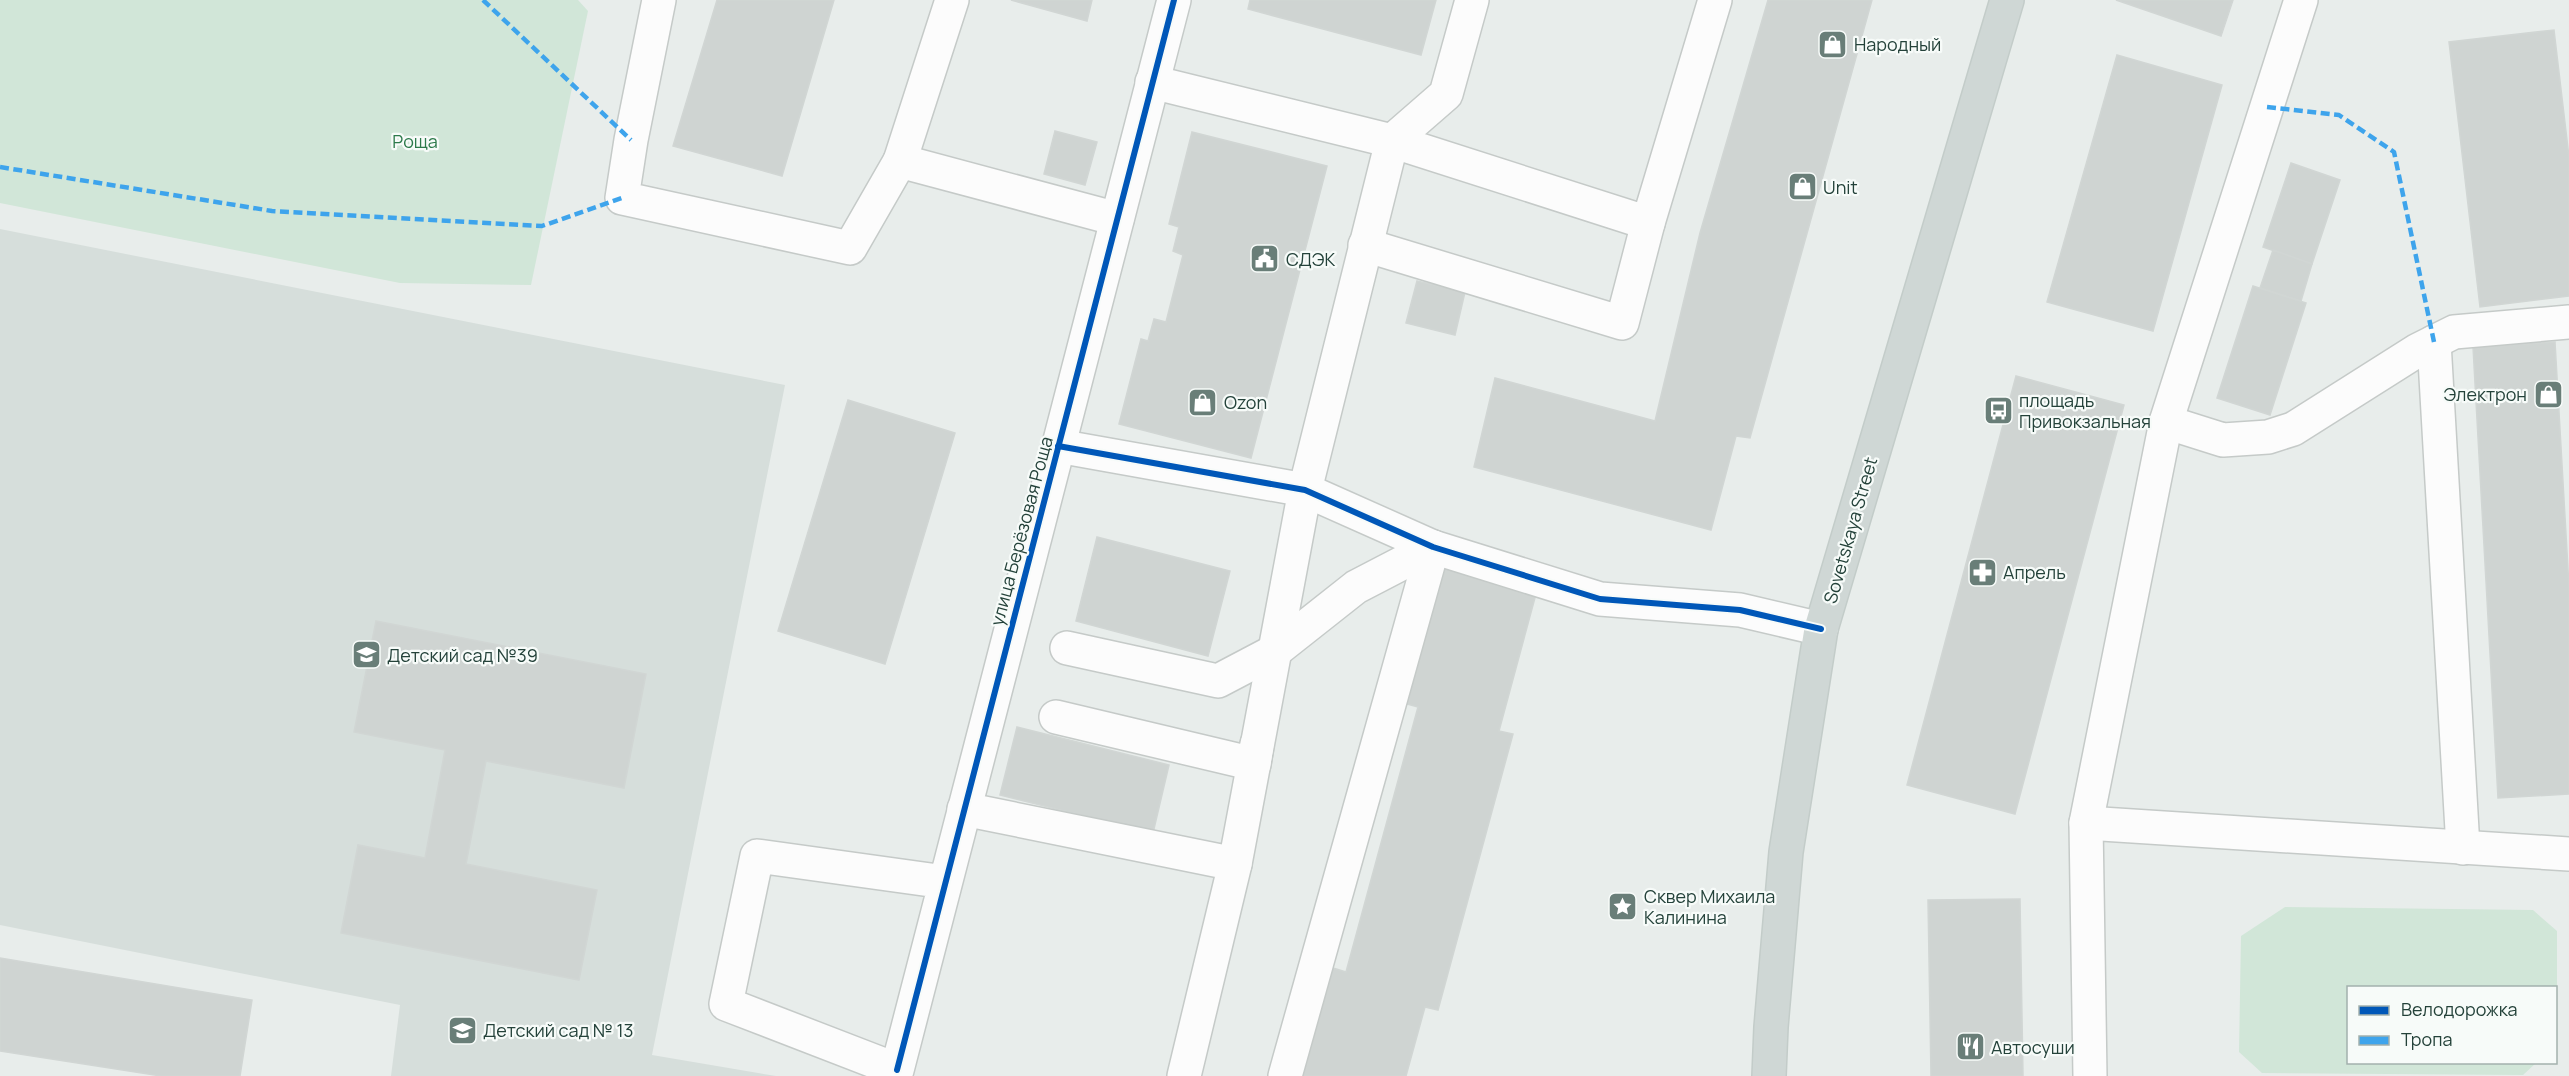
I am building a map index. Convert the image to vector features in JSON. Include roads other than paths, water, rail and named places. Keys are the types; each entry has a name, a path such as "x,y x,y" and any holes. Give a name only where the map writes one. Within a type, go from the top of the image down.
{"main road":[{"name":"Sovetskaya Street","path":"1769,1076 1786,852 1821,629 2007,0"}],"street":[{"path":"659,0 631,140 622,198 850,248 900,161 952,0"},
{"name":"улица Берёзовая Роща","path":"945,882 757,856 726,1004 897,1070 1174,0"},
{"path":"1184,1076 1235,864 1305,490 1392,141 1446,94 1472,0"},
{"path":"1365,245 1622,323 1648,223 1715,0"},
{"path":"2090,1076 2086,823 2166,422 2301,0"},
{"path":"1152,82 1392,141 1648,223"},
{"path":"900,161 1117,219"},
{"path":"2166,422 2223,440 2268,437 2293,429 2418,350 2454,332 2569,322"},
{"path":"2434,342 2463,848"},
{"path":"1058,446 1305,490 1433,547 1600,599 1740,610 1821,629"},
{"path":"1067,648 1218,681 1275,651 1356,587 1433,547"},
{"path":"1285,1076 1433,547"},
{"path":"1056,717 1254,764"},
{"path":"964,809 1235,864"},
{"path":"2086,823 2569,854"}],"place":[{"name":"Народный","path":"1833,44"},
{"name":"Unit","path":"1802,187"},
{"name":"СДЭК","path":"1265,259"},
{"name":"Электрон","path":"2548,394"},
{"name":"Ozon","path":"1203,402"},
{"name":"площадь Привокзальная","path":"1998,410"},
{"name":"Апрель","path":"1982,572"},
{"name":"Детский сад №39","path":"366,655"},
{"name":"Сквер Михаила Калинина","path":"1623,906"},
{"name":"Детский сад № 13","path":"462,1030"},
{"name":"Автосуши","path":"1970,1047"}],"park label":[{"name":"Роща","path":"415,141"}]}
